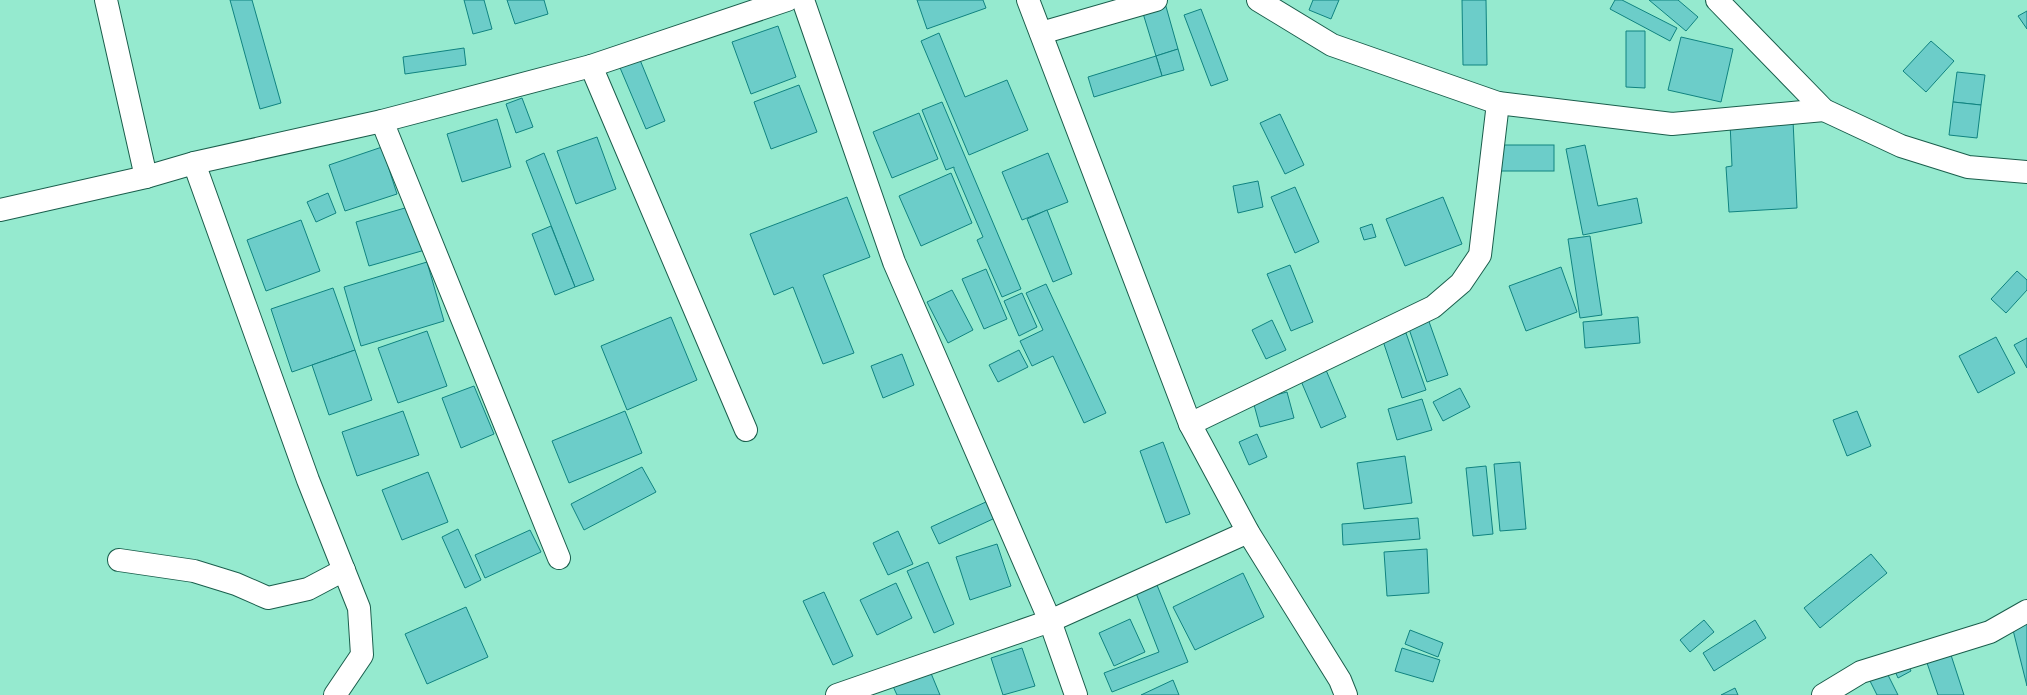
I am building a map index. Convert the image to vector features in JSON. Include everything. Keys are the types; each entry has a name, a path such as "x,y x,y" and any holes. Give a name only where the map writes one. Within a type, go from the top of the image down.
{"street":[{"path":"106,0 146,178"},
{"path":"0,210 146,178 194,163 382,120 591,66 787,0"},
{"path":"803,0 894,262 1050,621 1076,695"},
{"path":"1028,0 1190,424 1248,532 1340,680 1346,695"},
{"path":"1040,33 1156,0"},
{"path":"1258,0 1332,45 1498,103 1672,124 1824,110"},
{"path":"1717,0 1824,110 1901,146 1968,167 2027,172"},
{"path":"591,66 746,430"},
{"path":"1190,424 1433,307 1461,283 1480,255 1498,103"},
{"path":"382,120 559,558"},
{"path":"194,163 308,480 359,608 362,656 335,695"},
{"path":"837,695 1050,621 1248,532"},
{"path":"119,560 194,571 236,584 268,598 308,590 344,570"},
{"path":"1824,695 1861,672 1990,632 2027,611"}],"building":[{"path":"230,0 252,0 281,103 260,109"},
{"path":"464,0 484,0 492,29 473,34"},
{"path":"507,0 544,0 548,14 515,24"},
{"path":"917,0 983,0 986,8 927,29"},
{"path":"1313,0 1339,0 1331,19 1309,10"},
{"path":"1462,0 1486,0 1487,65 1463,65"},
{"path":"1615,0 1622,0 1677,28 1670,41 1610,9"},
{"path":"1649,0 1678,0 1698,17 1686,31"},
{"path":"1165,3 1178,49 1156,56 1142,10"},
{"path":"1201,9 1228,80 1211,86 1184,15"},
{"path":"2027,11 2027,29 2018,16"},
{"path":"778,26 796,77 751,94 732,42"},
{"path":"1626,31 1645,31 1645,88 1626,87"},
{"path":"939,33 965,97 1007,80 1028,130 969,155 921,41"},
{"path":"1681,37 1733,49 1721,102 1668,90"},
{"path":"1931,41 1954,61 1926,92 1903,71"},
{"path":"464,48 466,65 405,74 403,57"},
{"path":"1178,49 1184,70 1162,76 1156,56"},
{"path":"638,55 665,121 646,129 618,63"},
{"path":"1156,56 1162,76 1094,97 1088,77"},
{"path":"1957,72 1985,75 1981,105 1953,102"},
{"path":"799,85 817,132 771,149 754,102"},
{"path":"522,98 533,127 516,133 506,104"},
{"path":"942,102 1021,289 1002,297 977,240 983,237 954,167 946,170 922,110"},
{"path":"1953,102 1981,105 1977,138 1949,135"},
{"path":"919,113 938,159 892,178 873,132"},
{"path":"1280,114 1304,165 1285,174 1260,123"},
{"path":"497,119 511,167 462,182 447,134"},
{"path":"1793,120 1797,208 1729,212 1726,167 1732,166 1730,123"},
{"path":"597,137 616,189 576,204 557,151"},
{"path":"1501,145 1554,145 1554,171 1501,171"},
{"path":"1585,145 1598,206 1637,198 1642,223 1583,235 1566,149"},
{"path":"382,147 397,194 345,211 329,165"},
{"path":"544,153 594,280 575,287 526,161"},
{"path":"1048,153 1068,202 1022,220 1002,172"},
{"path":"951,173 972,223 921,246 899,196"},
{"path":"1258,181 1263,207 1238,213 1233,186"},
{"path":"1295,187 1319,242 1295,253 1271,197"},
{"path":"328,193 336,213 316,222 307,202"},
{"path":"847,197 870,257 823,275 854,353 823,364 793,287 774,295 750,234"},
{"path":"1443,197 1462,244 1405,266 1386,219"},
{"path":"412,206 425,250 369,266 356,222"},
{"path":"1047,210 1072,274 1053,282 1027,219"},
{"path":"301,220 320,271 266,291 247,240"},
{"path":"1372,224 1376,237 1364,240 1360,228"},
{"path":"551,226 575,287 555,295 532,234"},
{"path":"1590,236 1602,315 1580,318 1568,239"},
{"path":"427,262 444,321 361,346 344,287"},
{"path":"1290,265 1313,322 1291,331 1267,274"},
{"path":"1561,267 1577,312 1526,331 1509,286"},
{"path":"986,269 1007,319 984,329 962,279"},
{"path":"2017,271 2027,280 2027,290 2006,313 1991,299"},
{"path":"1046,284 1106,413 1084,423 1053,356 1032,366 1020,341 1043,330 1026,293"},
{"path":"333,288 355,350 292,372 271,309"},
{"path":"952,290 973,330 948,343 927,302"},
{"path":"1022,293 1037,327 1019,336 1004,301"},
{"path":"1427,316 1448,375 1427,382 1407,323"},
{"path":"671,317 697,380 627,410 601,346"},
{"path":"1638,317 1640,343 1585,348 1583,322"},
{"path":"1272,320 1286,350 1266,359 1252,330"},
{"path":"427,331 447,386 398,403 378,348"},
{"path":"1406,333 1426,390 1402,398 1383,341"},
{"path":"1996,337 2015,373 1978,393 1959,356"},
{"path":"2027,338 2027,368 2014,345"},
{"path":"355,350 372,400 329,415 312,365"},
{"path":"1019,350 1028,367 998,382 989,365"},
{"path":"902,354 914,385 883,398 871,366"},
{"path":"1326,370 1346,417 1321,428 1301,381"},
{"path":"474,386 494,434 461,448 442,398"},
{"path":"1460,388 1470,407 1443,421 1433,402"},
{"path":"1287,392 1294,418 1260,427 1253,401"},
{"path":"1422,399 1432,430 1397,440 1388,409"},
{"path":"403,411 419,455 357,476 342,432"},
{"path":"625,411 642,453 569,483 552,441"},
{"path":"1857,411 1871,446 1847,456 1833,420"},
{"path":"1257,434 1267,457 1249,465 1239,442"},
{"path":"1163,442 1190,514 1166,523 1140,451"},
{"path":"1405,456 1412,503 1364,509 1357,463"},
{"path":"1520,462 1526,529 1500,531 1494,464"},
{"path":"1486,466 1493,534 1473,536 1466,468"},
{"path":"642,467 656,492 584,530 571,504"},
{"path":"428,472 448,522 402,540 382,490"},
{"path":"988,501 995,518 939,544 931,527"},
{"path":"1418,518 1420,539 1343,545 1342,524"},
{"path":"458,529 481,580 465,588 442,537"},
{"path":"530,530 541,552 485,578 475,555"},
{"path":"898,531 913,564 888,575 873,543"},
{"path":"997,544 1011,586 970,600 956,557"},
{"path":"1427,549 1429,593 1387,596 1384,552"},
{"path":"1871,554 1887,573 1820,628 1804,608"},
{"path":"928,562 954,624 934,633 907,571"},
{"path":"1243,573 1264,617 1195,650 1173,607"},
{"path":"896,583 912,618 877,635 860,600"},
{"path":"1157,585 1188,662 1112,692 1104,673 1159,652 1136,593"},
{"path":"824,592 853,656 833,665 803,601"},
{"path":"466,607 488,657 427,684 405,634"},
{"path":"1130,619 1145,652 1114,666 1099,633"},
{"path":"1704,620 1714,632 1690,652 1680,640"},
{"path":"1755,620 1766,638 1714,671 1703,653"},
{"path":"2027,622 2027,686 2012,626"},
{"path":"1410,630 1443,643 1438,657 1405,644"},
{"path":"1022,648 1035,686 1003,695 991,658"},
{"path":"1402,648 1440,660 1433,682 1395,671"},
{"path":"1950,652 1964,695 1938,695 1926,660"},
{"path":"1907,662 1911,671 1898,678 1894,669"},
{"path":"928,666 940,695 897,695 891,682"},
{"path":"1884,667 1898,695 1877,695 1867,675"},
{"path":"1173,680 1179,695 1141,695"},
{"path":"1735,688 1738,695 1721,695"}]}
